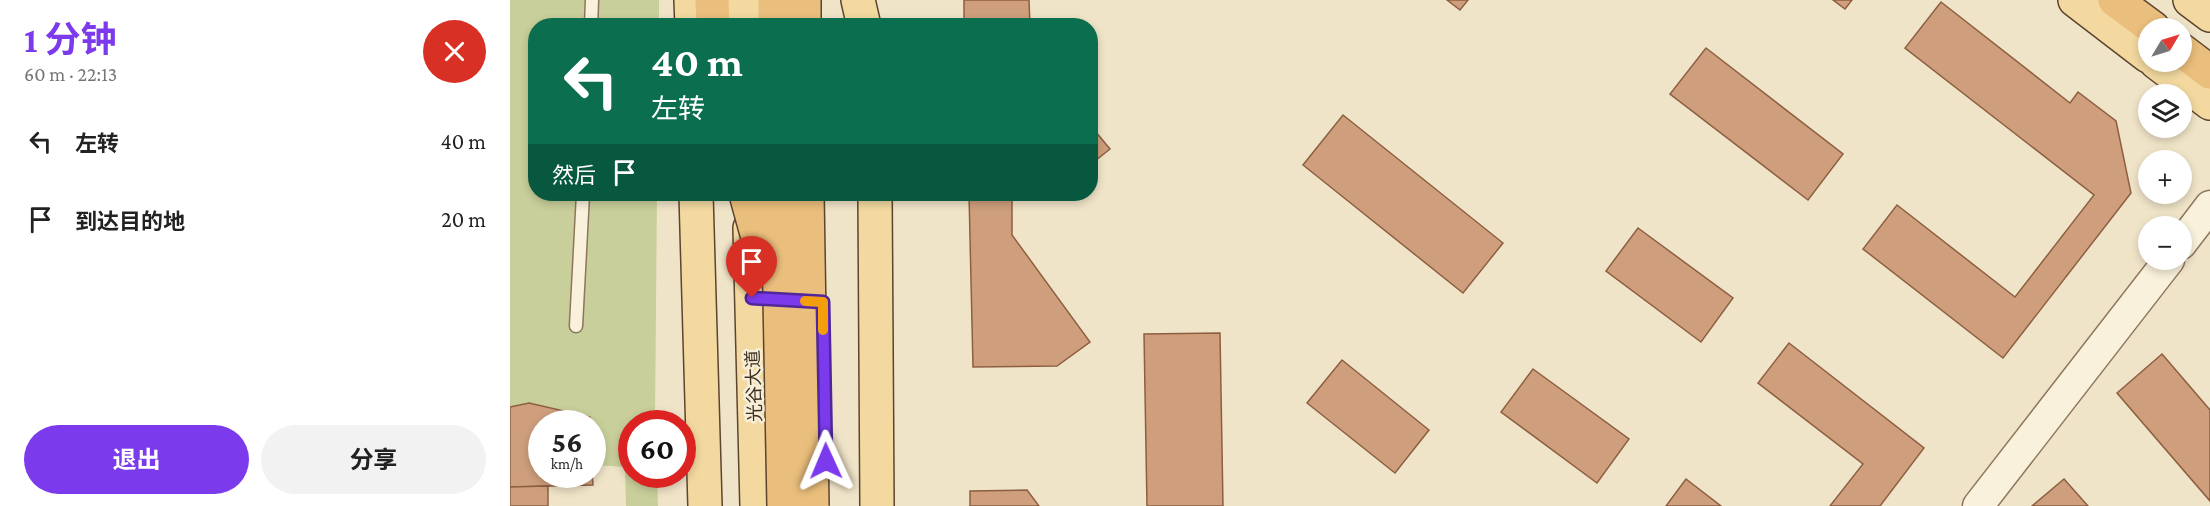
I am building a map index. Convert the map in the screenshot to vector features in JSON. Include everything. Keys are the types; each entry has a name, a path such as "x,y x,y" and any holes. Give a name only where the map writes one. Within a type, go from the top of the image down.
{"highway":[{"path":"712,0 713,18"},
{"path":"775,0 775,18"},
{"path":"804,0 804,18"},
{"path":"2115,0 2139,18"},
{"path":"2192,58 2210,72"},
{"path":"749,201 780,332"},
{"path":"778,201 784,506"},
{"path":"807,201 812,506"}],"main road":[{"path":"691,0 692,18"},
{"path":"744,0 744,18"},
{"path":"813,0 814,18"},
{"path":"858,0 862,18"},
{"path":"870,0 871,18"},
{"path":"2075,0 2138,48"},
{"path":"2190,0 2210,15"},
{"path":"2169,72 2210,103"},
{"path":"696,201 705,506"},
{"name":"光谷大道","path":"747,201 758,506"},
{"path":"819,201 827,506"},
{"path":"875,201 877,506"},
{"path":"752,298 823,302"}],"street":[{"path":"2192,229 2210,206"},
{"path":"1978,506 2161,270"}],"lane":[{"path":"591,18 592,0"},
{"path":"576,326 583,201"}],"green space":[{"path":"510,0 659,0 659,18 528,18 528,201 657,201 655,410 618,410 618,467 606,466 606,410 528,410 528,432 510,444"},
{"path":"626,488 657,488 658,506 626,506"}],"building":[{"path":"964,0 1029,0 1030,18 964,18"},
{"path":"1447,0 1468,0 1460,10"},
{"path":"1833,0 1852,0 1845,9"},
{"path":"1941,2 2070,103 2078,92 2116,121 2131,193 2003,358 1863,249 1897,205 2015,297 2094,195 1905,48"},
{"path":"1706,48 1843,154 1808,200 1670,94"},
{"path":"1343,115 1503,243 1463,293 1303,165"},
{"path":"1098,135 1110,149 1098,159"},
{"path":"969,201 1012,201 1012,235 1090,342 1057,366 973,367"},
{"path":"1638,228 1733,298 1701,342 1606,271"},
{"path":"1220,333 1223,506 1147,506 1144,334"},
{"path":"1789,343 1924,448 1880,506 1830,506 1863,464 1758,383"},
{"path":"2162,354 2210,410 2210,501 2117,393"},
{"path":"1342,360 1429,430 1395,473 1307,403"},
{"path":"1533,369 1629,439 1597,483 1501,412"},
{"path":"529,403 560,410 528,410 528,487 510,487 510,407"},
{"path":"1686,479 1721,506 1666,506"},
{"path":"2064,479 2088,506 2032,506"},
{"path":"510,487 548,488 548,506 510,506"},
{"path":"1027,490 1039,506 970,506 970,491"}],"slow traffic":[{"path":"805,301 823,302 823,330"}],"route":[{"path":"752,298 823,302 826,461"}]}
